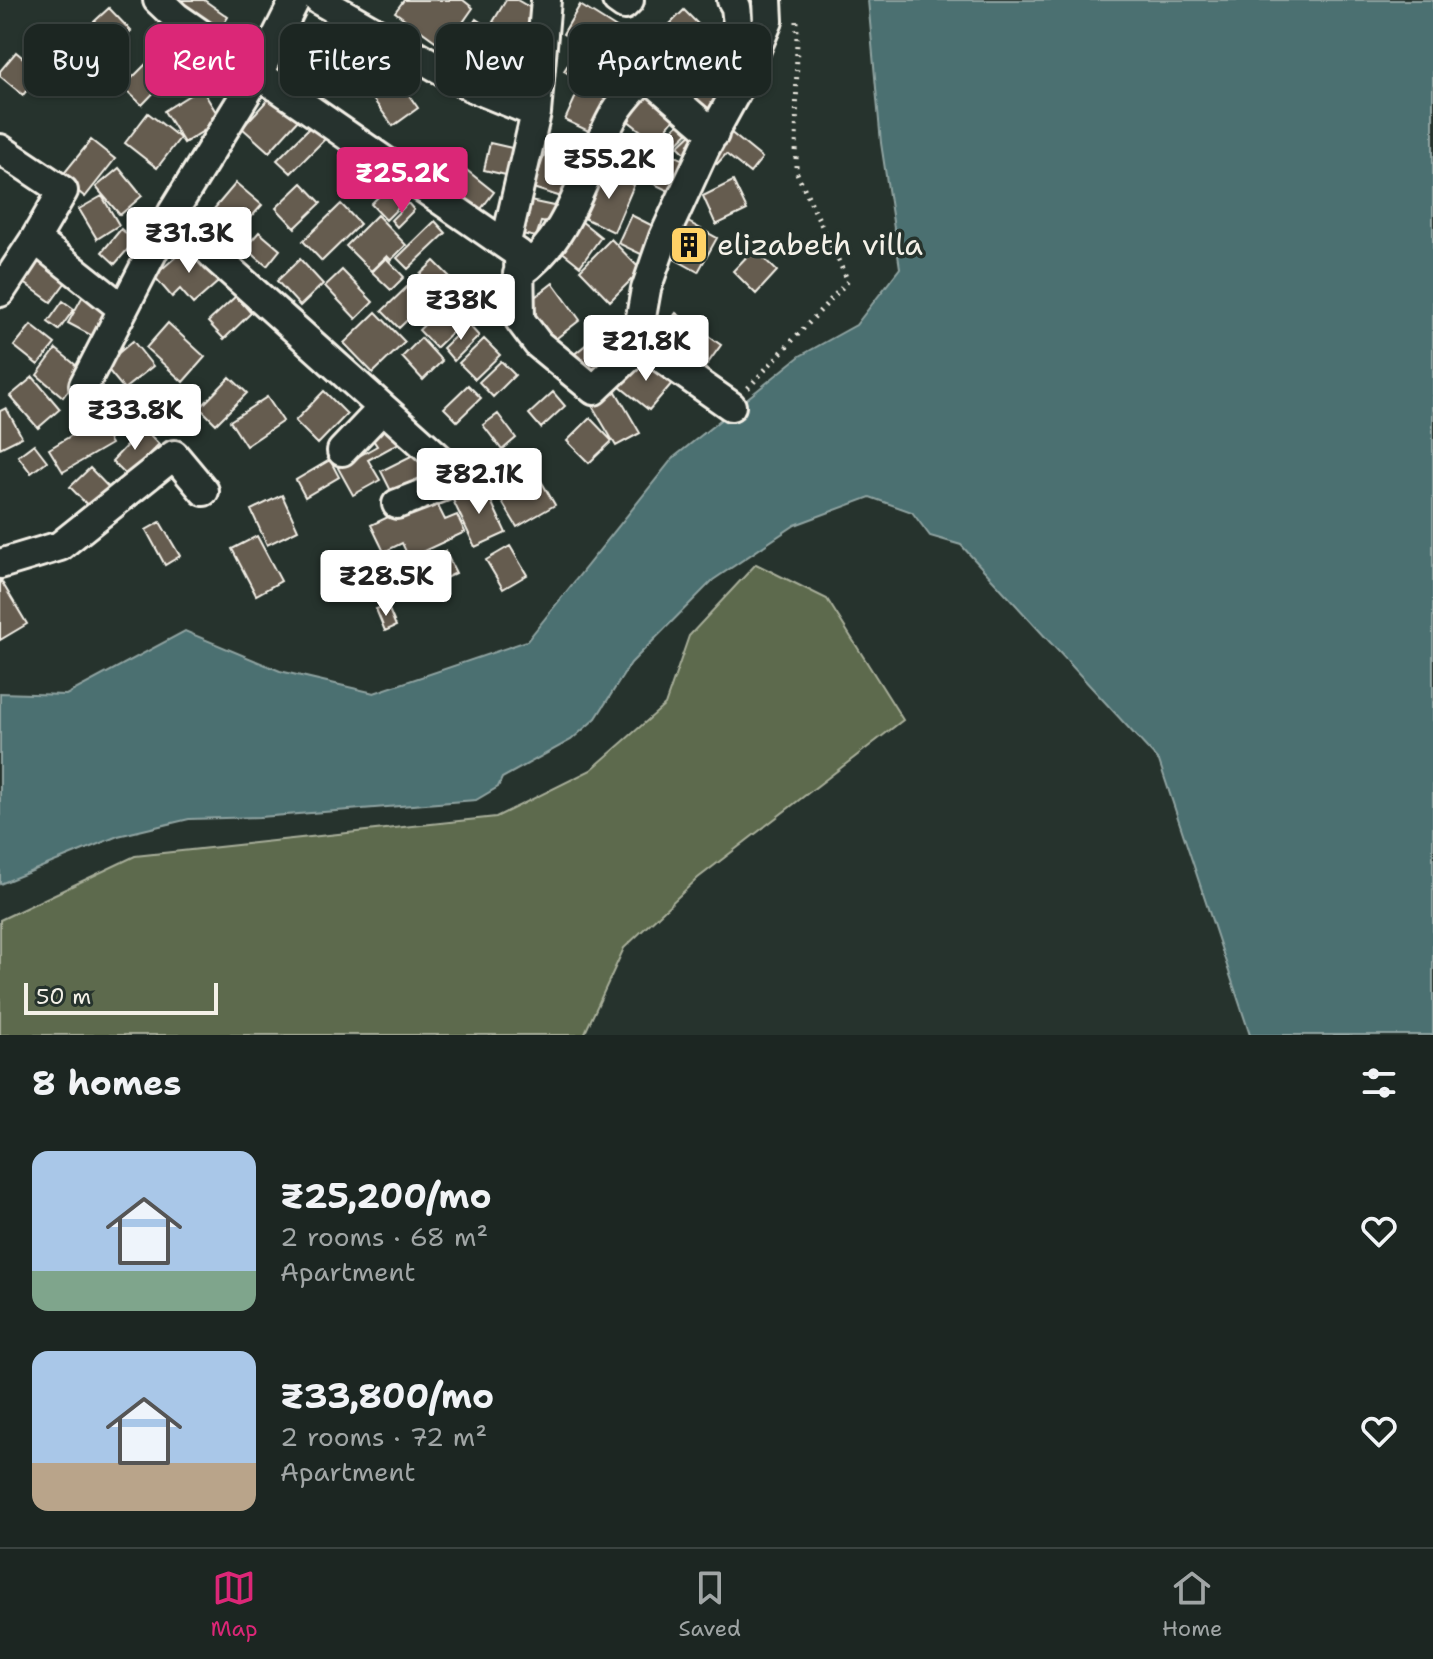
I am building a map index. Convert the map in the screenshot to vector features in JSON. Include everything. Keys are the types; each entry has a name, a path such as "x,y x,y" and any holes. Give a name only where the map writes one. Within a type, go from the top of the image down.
{"street":[{"path":"158,0 186,24"},
{"path":"264,62 295,0"},
{"path":"319,0 472,87 536,113"},
{"path":"506,242 536,113 546,0"},
{"path":"617,0 624,5 629,0"},
{"path":"732,0 738,24"},
{"path":"767,0 767,24"},
{"path":"518,274 528,267 564,225 617,110 646,75 714,134"},
{"path":"264,78 506,242 519,254 520,320 538,344 594,390 635,351 646,289 664,237 734,96"},
{"path":"84,385 173,212 244,96"},
{"path":"0,149 63,191 0,292"},
{"path":"173,212 215,257 382,409 473,479 397,504"},
{"path":"35,239 123,309"},
{"path":"635,351 652,351 731,406"},
{"path":"342,451 382,409"},
{"path":"0,564 60,546 174,455 204,491"}],"path":[{"path":"731,406 848,281 796,171 796,12"}],"green space":[{"path":"756,564 827,599 903,720 698,878 624,948 584,1035 0,1035 0,920 135,856 496,817 591,770 665,705 689,636"}],"water":[{"path":"868,0 1433,0 1433,1035 1250,1035 1159,761 961,545 930,536 912,512 870,497 795,525 713,580 631,663 596,718 571,740 502,778 498,787 476,800 260,817 189,819 118,836 0,884 0,693 66,695 185,631 280,671 374,693 527,641 673,458 800,356 856,325 900,268 881,143"}],"building":[{"path":"182,0 204,0 228,17 223,24 191,24 174,12"},
{"path":"404,0 463,0 473,8 462,24 436,24 436,42 420,30 420,24 412,24 395,12"},
{"path":"506,0 517,0 536,11 529,24 493,22"},
{"path":"580,5 610,24 569,24 569,38 563,34"},
{"path":"109,8 124,24 92,24"},
{"path":"684,10 698,24 670,24"},
{"path":"16,52 24,59 23,95 0,76 0,71"},
{"path":"145,65 145,96 151,96 142,105 129,93 129,81"},
{"path":"188,96 206,96 221,120 184,143 164,111"},
{"path":"271,96 298,120 269,152 242,128"},
{"path":"377,96 410,96 418,108 393,126 373,99"},
{"path":"576,96 599,96 612,102 597,135 565,120"},
{"path":"637,96 666,96 682,109 655,142 622,116"},
{"path":"719,96 724,100 706,122 675,97"},
{"path":"148,113 180,138 157,168 125,143"},
{"path":"687,116 696,125 670,150 661,140"},
{"path":"312,125 325,139 291,173 277,160"},
{"path":"694,131 705,143 690,158 678,146"},
{"path":"729,131 762,158 750,173 726,154 717,164 708,156"},
{"path":"610,139 630,147 624,162 604,154"},
{"path":"91,140 115,159 85,197 61,177"},
{"path":"490,143 512,148 506,175 484,170"},
{"path":"547,147 585,161 571,200 533,188"},
{"path":"663,150 688,162 673,193 648,181"},
{"path":"119,168 142,196 120,215 96,187"},
{"path":"464,168 494,192 474,218 444,194"},
{"path":"603,171 634,185 614,232 584,218"},
{"path":"733,181 747,210 716,225 703,196"},
{"path":"236,183 262,205 239,231 214,209"},
{"path":"302,183 321,203 295,228 276,208"},
{"path":"390,185 405,201 386,220 371,204"},
{"path":"102,196 119,225 97,239 79,209"},
{"path":"530,201 563,208 557,225 541,222 536,237 522,234"},
{"path":"408,203 414,210 397,227 391,220"},
{"path":"341,204 360,224 322,261 303,241"},
{"path":"377,215 406,245 391,260 387,256 371,271 346,246"},
{"path":"631,215 663,231 651,259 618,243"},
{"name":"elizabeth villa","path":"681,218 717,238 698,272 662,252"},
{"path":"435,221 446,233 408,269 397,258"},
{"path":"581,221 601,237 580,266 560,250"},
{"path":"121,229 135,241 115,264 102,252"},
{"path":"259,232 280,250 267,266 245,248"},
{"path":"611,239 641,270 610,301 580,270"},
{"path":"188,246 226,275 193,304 180,289 172,297 154,276"},
{"path":"754,249 777,271 756,294 733,271"},
{"path":"40,258 68,279 51,302 23,282"},
{"path":"386,258 404,277 391,290 372,272"},
{"path":"300,259 323,284 300,306 277,281"},
{"path":"434,261 451,278 399,328 382,311"},
{"path":"342,270 373,302 356,319 325,286"},
{"path":"553,283 580,320 549,344 522,307"},
{"path":"86,290 112,314 98,339 68,323"},
{"path":"236,296 251,313 224,339 208,322"},
{"path":"63,301 74,309 59,330 48,322"},
{"path":"445,305 462,323 436,348 419,330"},
{"path":"376,312 405,342 373,373 344,343"},
{"path":"676,313 721,345 703,370 658,338"},
{"path":"168,323 205,357 183,382 146,348"},
{"path":"468,324 479,336 454,361 443,348"},
{"path":"31,325 55,344 38,365 14,346"},
{"path":"598,335 618,360 592,381 572,356"},
{"path":"421,338 442,361 423,380 402,357"},
{"path":"484,339 500,355 475,379 459,363"},
{"path":"133,341 153,366 124,389 104,365"},
{"path":"56,349 83,371 63,397 37,375"},
{"path":"645,356 673,382 649,410 619,386"},
{"path":"501,361 515,375 493,397 479,382"},
{"path":"33,377 60,409 38,428 10,396"},
{"path":"230,377 247,393 216,424 200,408"},
{"path":"468,385 481,398 457,421 444,408"},
{"path":"615,390 640,433 616,446 591,404"},
{"path":"324,391 347,414 318,444 295,421"},
{"path":"553,392 565,406 541,428 529,414"},
{"path":"267,397 283,421 246,446 230,421"},
{"path":"6,408 22,437 0,448 0,411"},
{"path":"498,414 516,438 502,450 483,425"},
{"path":"590,418 612,441 589,463 567,441"},
{"path":"97,420 111,444 63,472 49,449"},
{"path":"390,424 401,442 368,460 380,480 353,495 338,468 377,446 370,435"},
{"path":"143,428 159,444 127,476 112,461"},
{"path":"34,444 47,461 31,473 18,456"},
{"path":"419,452 432,477 394,497 381,471"},
{"path":"330,460 339,477 305,497 296,480"},
{"path":"533,467 555,505 517,527 495,490"},
{"path":"90,468 117,496 97,515 70,487"},
{"path":"483,484 506,533 475,547 452,498"},
{"path":"282,495 298,530 267,545 251,510"},
{"path":"433,496 445,520 457,515 465,532 409,558 402,543 384,552 371,525"},
{"path":"160,522 180,556 165,565 146,530"},
{"path":"257,536 281,581 256,595 232,549"},
{"path":"510,546 527,575 503,589 486,560"},
{"path":"445,551 456,573 431,585 420,562"},
{"path":"0,579 27,624 0,640"},
{"path":"387,605 396,626 385,631 376,609"}],"place":[{"name":"elizabeth villa","path":"689,245"}]}
